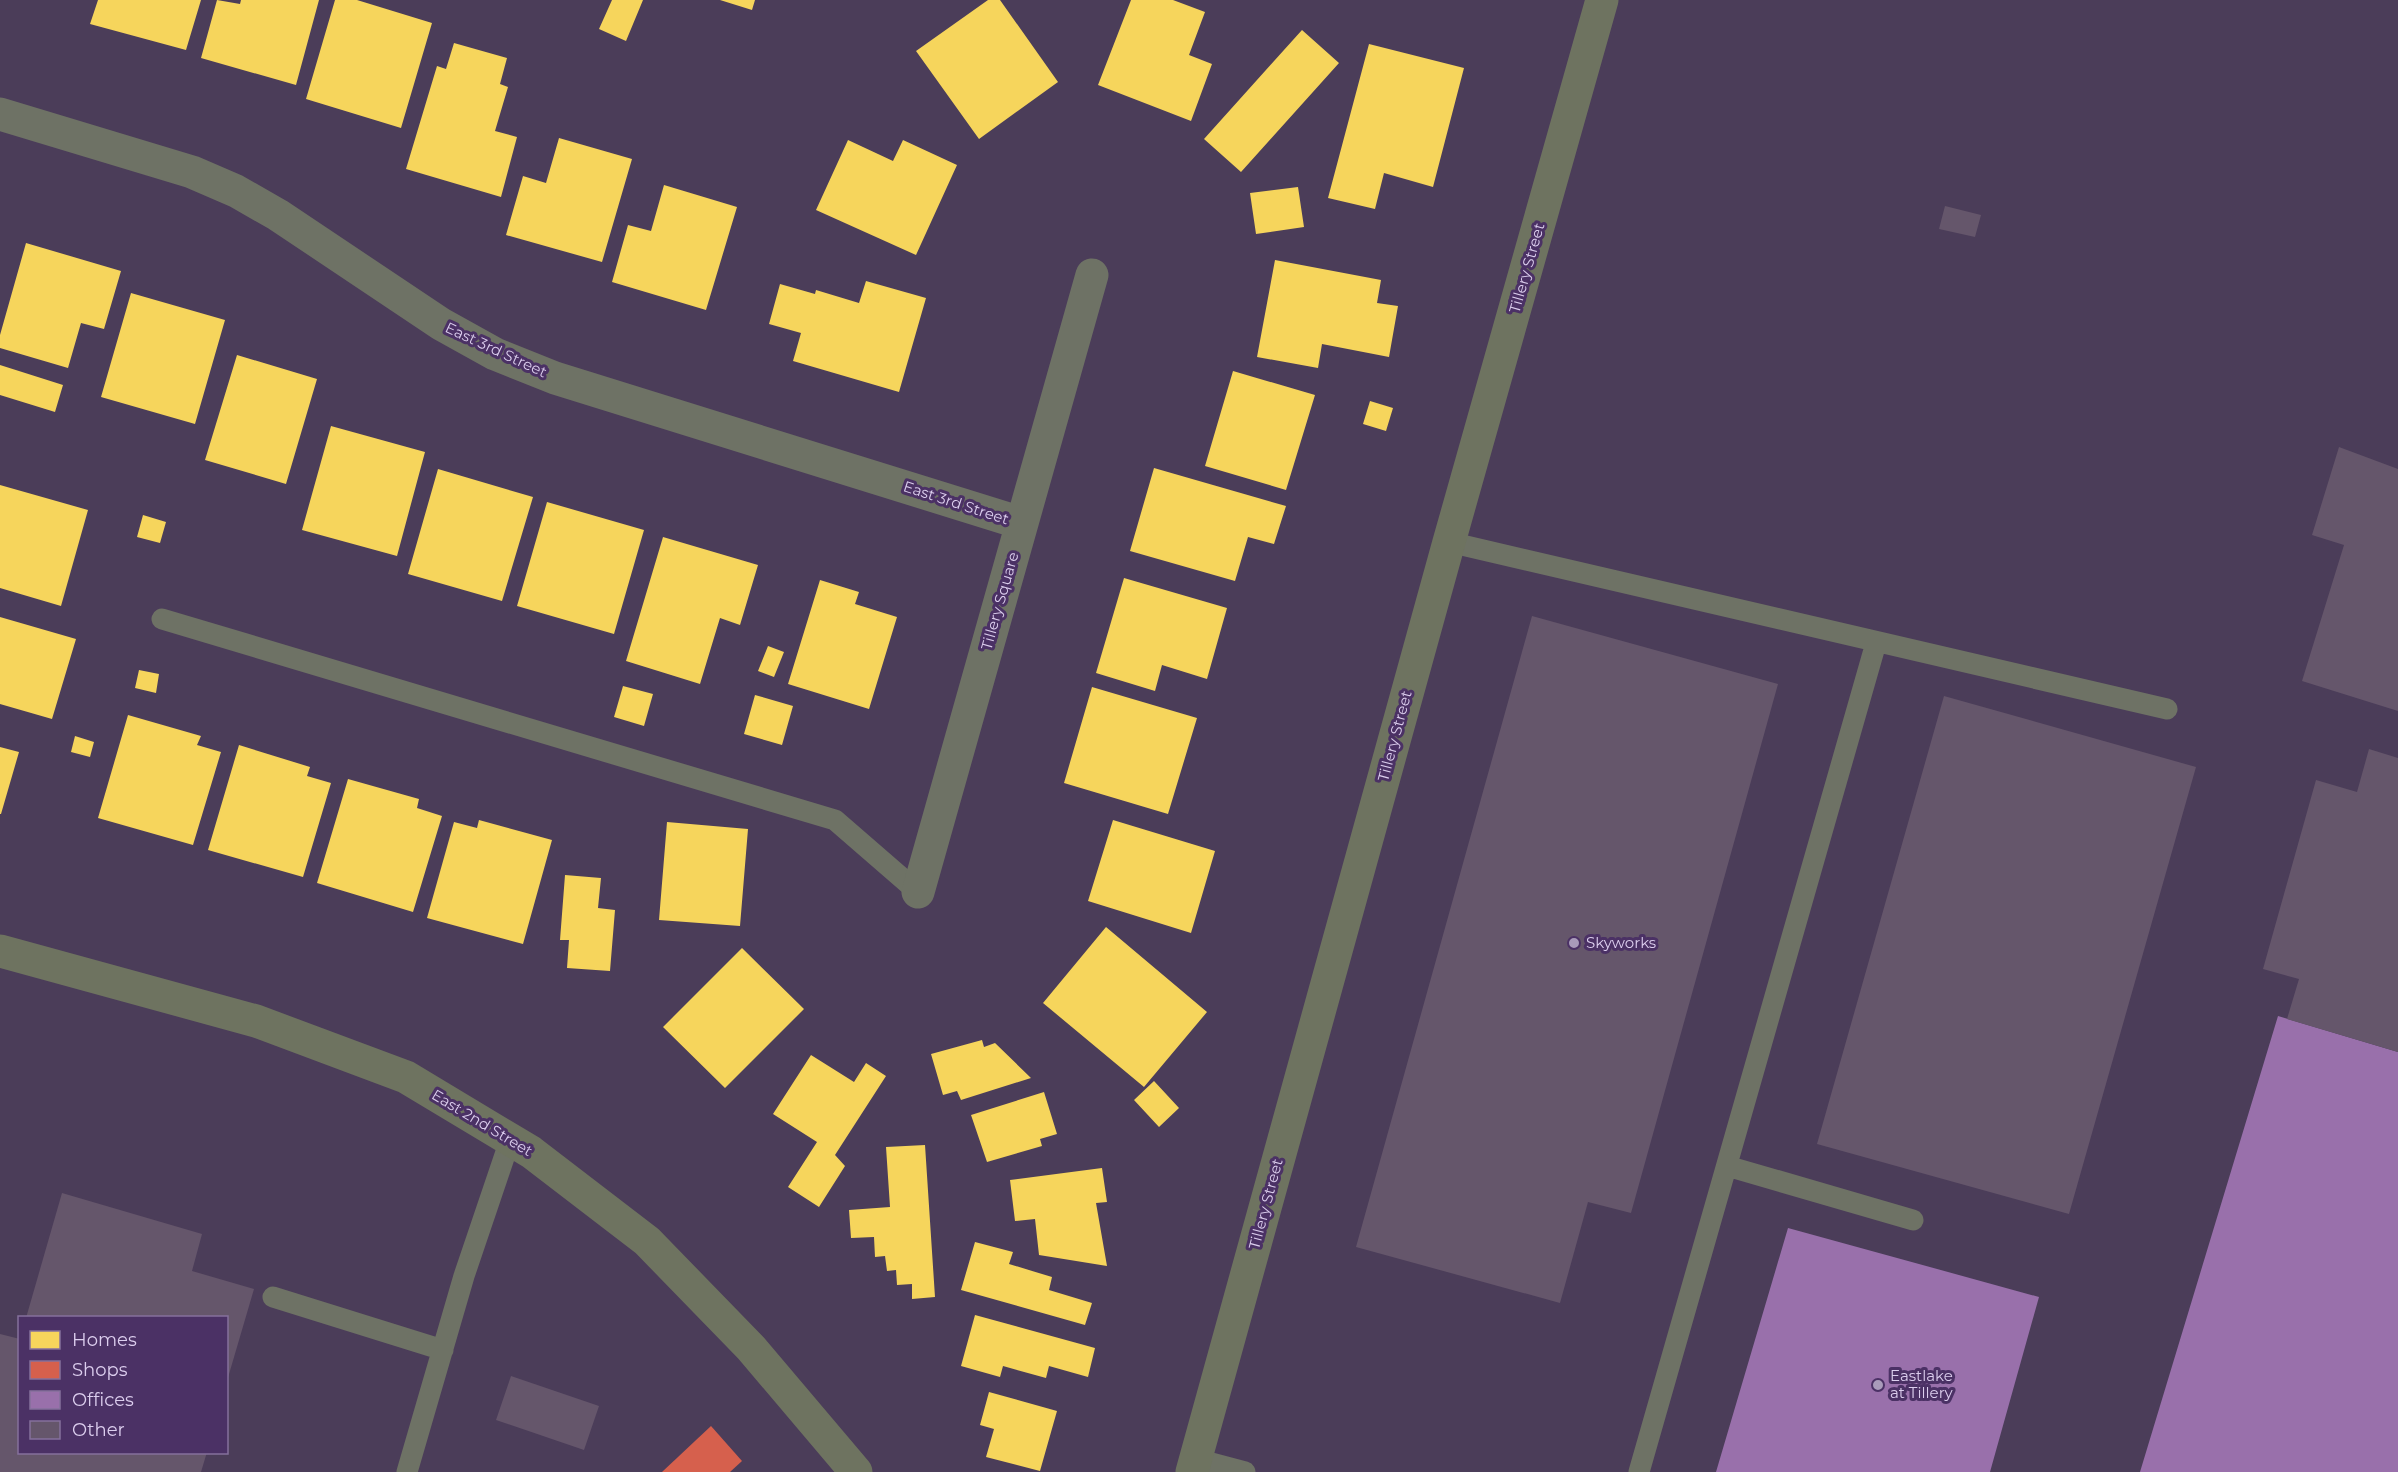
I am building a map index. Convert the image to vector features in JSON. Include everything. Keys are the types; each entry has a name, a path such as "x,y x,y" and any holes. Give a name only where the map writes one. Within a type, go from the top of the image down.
{"street":[{"name":"Tillery Street","path":"1194,1465 1449,542 1602,0"},
{"name":"East 3rd Street","path":"0,114 192,172 236,191 278,215 441,324 495,354 555,378 1021,523"},
{"name":"Tillery Square","path":"918,892 1092,275"},
{"name":"East 2nd Street","path":"0,951 267,1025 406,1077 531,1152 647,1242 751,1348 845,1468"}],"lane":[{"path":"1449,542 2167,709"},
{"path":"162,620 835,820 918,892"},
{"path":"1640,1472 1876,643"},
{"path":"406,1472 464,1276 510,1140"},
{"path":"1727,1166 1913,1220"},
{"path":"273,1298 443,1350"},
{"path":"1194,1465 1245,1472"}],"building: Homes":[{"path":"98,0 201,0 186,50 90,24"},
{"path":"217,0 240,4 241,0 319,0 296,85 201,58"},
{"path":"335,0 357,0 432,23 401,128 306,99"},
{"path":"612,0 643,0 626,41 599,29"},
{"path":"720,0 755,0 752,10"},
{"path":"988,0 1000,0 1058,82 979,139 916,51"},
{"path":"1131,0 1173,0 1205,12 1189,55 1212,64 1191,121 1098,85"},
{"path":"1302,30 1339,63 1241,172 1204,139"},
{"path":"454,43 507,58 500,84 508,87 495,131 517,137 501,197 406,169 437,66 446,69"},
{"path":"1369,44 1464,68 1433,187 1384,173 1375,209 1328,198"},
{"path":"559,138 632,159 602,262 506,235 523,176 546,183"},
{"path":"848,140 893,161 903,140 957,165 916,255 816,210"},
{"path":"664,185 737,207 706,310 612,282 628,225 651,231"},
{"path":"1298,187 1304,227 1256,234 1250,193"},
{"path":"26,243 121,271 104,329 81,323 68,368 0,348 0,335"},
{"path":"1275,260 1381,280 1377,303 1398,306 1389,357 1322,344 1318,368 1257,357"},
{"path":"866,281 926,298 899,392 793,361 801,333 769,324 780,284 815,294 816,290 859,303"},
{"path":"131,293 225,320 195,424 101,397"},
{"path":"237,355 317,379 286,484 205,460"},
{"path":"0,365 63,385 55,412 0,395"},
{"path":"1233,371 1315,395 1286,490 1205,466"},
{"path":"1370,401 1393,408 1386,431 1363,424"},
{"path":"331,426 425,452 397,556 302,530"},
{"path":"1154,468 1286,506 1274,544 1248,537 1235,581 1130,551"},
{"path":"438,469 533,497 502,601 408,574"},
{"path":"0,485 88,510 61,606 0,588"},
{"path":"547,502 644,530 614,634 517,606"},
{"path":"143,515 166,522 160,543 137,537"},
{"path":"663,537 758,565 740,625 720,618 700,684 626,661"},
{"path":"1124,578 1227,608 1207,679 1162,665 1155,691 1096,673"},
{"path":"820,580 859,592 855,604 897,617 869,709 788,684"},
{"path":"0,617 76,639 52,719 0,704"},
{"path":"768,646 784,652 774,677 758,671"},
{"path":"139,670 159,674 156,693 135,688"},
{"path":"623,686 653,694 644,726 614,717"},
{"path":"1092,687 1197,718 1168,814 1064,783"},
{"path":"755,695 793,706 782,745 744,734"},
{"path":"128,715 201,736 197,745 221,752 193,845 98,818"},
{"path":"75,736 94,742 90,757 71,752"},
{"path":"239,745 310,767 307,776 331,783 303,877 208,850"},
{"path":"0,747 19,752 1,814 0,814"},
{"path":"348,779 419,799 417,808 442,816 413,912 317,883"},
{"path":"479,820 552,840 523,944 427,918 454,822 477,828"},
{"path":"1113,820 1215,851 1191,933 1088,901"},
{"path":"667,822 748,829 740,926 659,920"},
{"path":"565,875 601,878 598,908 615,910 610,971 567,968 569,940 560,940"},
{"path":"1106,927 1207,1012 1144,1087 1043,1003"},
{"path":"742,948 804,1009 725,1088 663,1027"},
{"path":"982,1040 984,1047 995,1043 1031,1078 961,1100 957,1091 943,1095 931,1054"},
{"path":"811,1055 854,1082 866,1063 886,1076 835,1155 845,1166 819,1207 788,1187 817,1142 773,1114"},
{"path":"1154,1081 1179,1108 1159,1127 1134,1100"},
{"path":"1044,1092 1057,1134 1040,1139 1042,1146 987,1162 971,1115"},
{"path":"925,1145 935,1297 912,1299 912,1284 897,1285 896,1270 887,1271 885,1256 875,1257 874,1237 851,1238 849,1210 890,1207 886,1147"},
{"path":"1102,1168 1107,1202 1096,1203 1107,1266 1039,1255 1035,1219 1015,1221 1010,1180"},
{"path":"975,1242 1013,1252 1009,1264 1052,1277 1049,1290 1092,1303 1085,1325 961,1290"},
{"path":"975,1315 1095,1348 1088,1377 1049,1366 1046,1378 1003,1366 1000,1377 961,1366"},
{"path":"989,1392 1057,1411 1040,1471 986,1457 994,1429 980,1425"}],"building: Shops":[{"path":"711,1426 742,1461 730,1472 662,1472"}],"building: Offices":[{"path":"2278,1016 2398,1052 2398,1472 2140,1472"},
{"name":"Eastlake at Tillery","path":"1788,1228 2039,1297 1990,1472 1716,1472"}],"building: Other":[{"path":"1945,206 1981,215 1975,237 1939,229"},
{"path":"2339,447 2398,469 2398,711 2302,681 2344,545 2312,535"},
{"name":"Skyworks","path":"1532,616 1778,684 1631,1213 1588,1202 1560,1303 1356,1247"},
{"path":"1944,696 2196,767 2069,1214 1817,1144"},
{"path":"2369,749 2398,758 2398,1052 2287,1019 2299,979 2263,969 2316,780 2357,792"},
{"path":"62,1193 202,1234 192,1271 254,1289 228,1378 228,1316 27,1316"},
{"path":"0,1334 18,1338 18,1454 206,1454 201,1472 0,1472"},
{"path":"511,1376 599,1406 584,1450 496,1420"}],"place":[{"name":"Skyworks","path":"1574,943"},
{"name":"Eastlake at Tillery","path":"1878,1385"}]}
